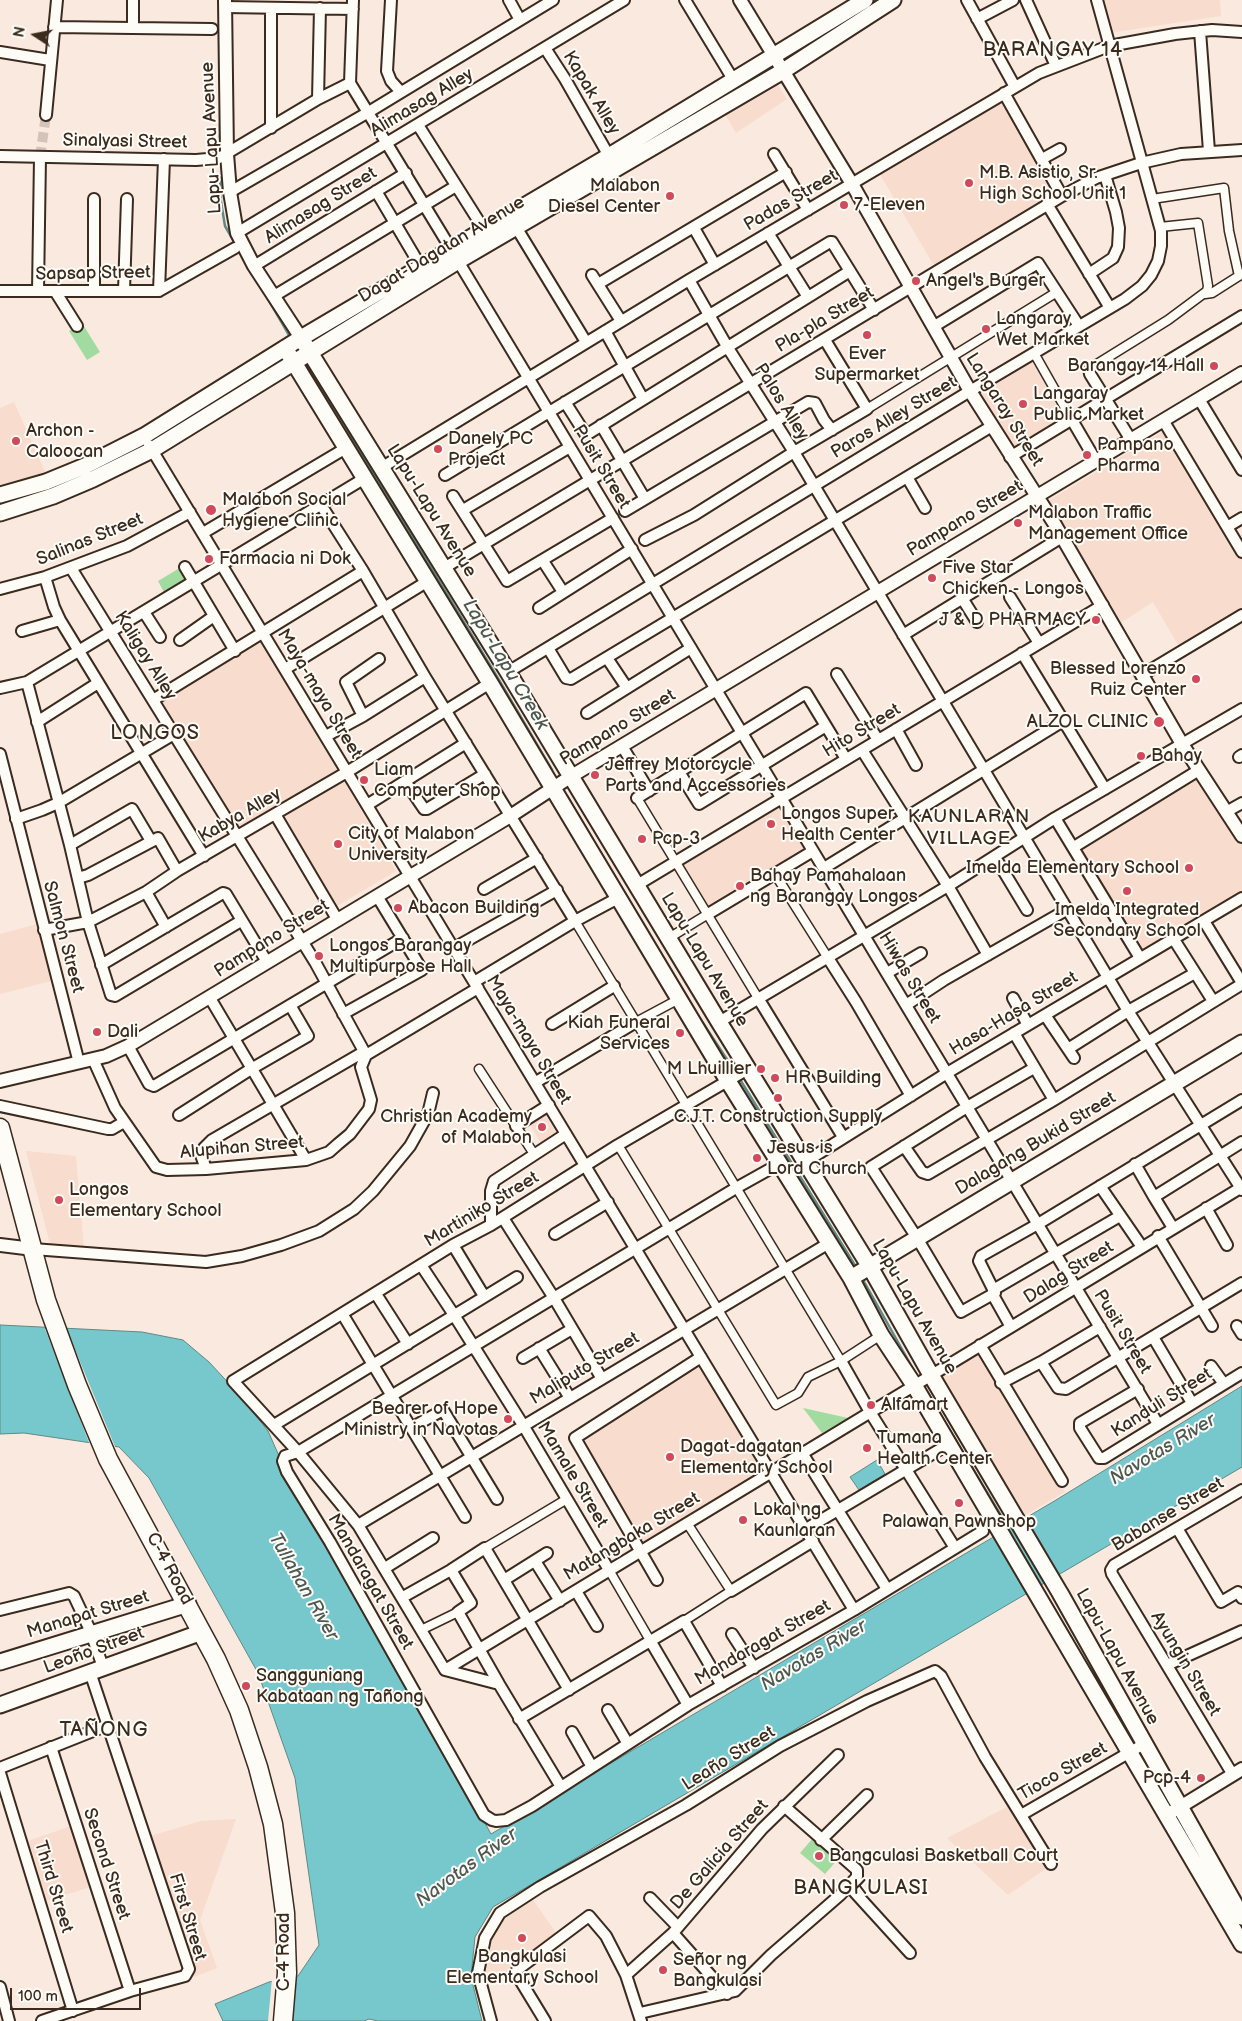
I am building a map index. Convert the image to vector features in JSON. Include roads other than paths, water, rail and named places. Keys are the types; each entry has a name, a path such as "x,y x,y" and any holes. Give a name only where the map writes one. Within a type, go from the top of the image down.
{"highway":[{"name":"C-4 Road","path":"0,1128 46,1300 56,1330 108,1458 216,1659 239,1710 266,1795 282,1883 287,1943 283,2021"}],"main road":[{"name":"Dagat-Dagatan Avenue","path":"0,512 52,496 93,479 152,450 311,352 454,255 484,228 609,156 865,0"},
{"name":"Dagat-Dagatan Avenue","path":"0,495 46,482 144,436 300,338 421,266 454,255 516,227 783,71 894,0"},
{"path":"842,14 851,27"},
{"name":"Lapu-Lapu Avenue","path":"300,338 311,352 508,672 719,1022 738,1075 780,1164 851,1278 881,1335 914,1385 1130,1752 1173,1811 1242,1917"},
{"name":"Lapu-Lapu Avenue","path":"285,348 490,683 679,999 805,1162 870,1267 931,1375 1058,1590 1144,1744 1173,1811 1242,1944"},
{"path":"645,943 667,934"},
{"name":"Dalagang Bukid Street","path":"851,1278 1242,1043"},
{"name":"Manapat Street","path":"0,1662 188,1604"},
{"name":"Leoño Street","path":"0,1705 202,1632"}],"street":[{"path":"46,115 57,0"},
{"path":"132,28 133,0"},
{"path":"391,0 387,71 391,81 400,91"},
{"path":"509,0 520,20"},
{"path":"230,192 553,0"},
{"name":"Alimasag Alley","path":"237,233 624,0"},
{"path":"685,0 734,81"},
{"name":"Langaray Street","path":"740,0 852,184 970,391 1010,457 1062,536 1182,744 1242,836"},
{"path":"967,0 1015,87"},
{"path":"977,19 1013,0"},
{"path":"1026,0 1056,66"},
{"name":"Paros Alley Street","path":"508,672 1125,299 1142,286 1158,261 1161,246 1160,227 1097,0"},
{"path":"225,3 271,8 320,8 353,4 350,83"},
{"name":"Lapu-Lapu Avenue","path":"225,3 228,154 230,192 237,233 254,266 300,338"},
{"path":"271,8 271,128"},
{"path":"318,99 320,8"},
{"path":"54,27 212,29"},
{"path":"1200,31 1209,151"},
{"name":"Padas Street","path":"382,468 689,280 1015,87 1056,66 1109,46 1200,31 1242,32"},
{"name":"Kapak Alley","path":"545,48 609,156"},
{"path":"0,52 50,60"},
{"name":"Sinalyasi Street","path":"0,156 210,160 228,154 318,99 350,83"},
{"name":"Pusit Street","path":"350,83 716,689"},
{"path":"1004,94 1062,196"},
{"path":"418,125 484,228"},
{"path":"1042,159 1060,149"},
{"name":"Pla-pla Street","path":"444,568 591,482 1062,196 1105,175 1141,163 1181,154 1242,150"},
{"path":"774,154 808,210"},
{"path":"38,291 40,157"},
{"path":"159,290 164,159"},
{"path":"621,321 595,280 694,228 786,172"},
{"name":"Alimasag Street","path":"254,266 406,173"},
{"path":"1088,274 1113,258 1118,247 1119,228 1105,175"},
{"path":"274,296 456,186"},
{"path":"1131,440 1090,374 1089,369 1168,320 1205,294 1212,293 1240,275 1229,231 1224,188 1152,198"},
{"path":"376,191 421,266"},
{"path":"94,199 94,290"},
{"path":"124,291 127,199"},
{"path":"1047,204 1110,308"},
{"path":"1160,227 1198,223 1208,286 1205,294"},
{"path":"516,227 586,342"},
{"path":"694,228 715,265"},
{"path":"768,233 808,297"},
{"path":"445,475 832,242 874,310"},
{"name":"Sapsap Street","path":"0,291 159,290 235,248"},
{"path":"933,327 1038,263 1080,326"},
{"path":"565,402 586,435 850,271"},
{"name":"Palos Alley","path":"689,280 728,348 794,452 877,593 944,701 1128,1011 1242,1189"},
{"path":"55,291 77,326"},
{"path":"645,540 694,515 1058,292"},
{"path":"1010,457 1242,316"},
{"path":"605,331 642,399"},
{"path":"825,340 867,409"},
{"path":"1034,353 1096,461"},
{"name":"Pampano Street","path":"0,1081 92,1060 128,1046 512,815 570,777 1242,373"},
{"path":"1199,399 1242,470"},
{"path":"625,510 811,401 832,430"},
{"path":"1163,420 1242,552"},
{"path":"601,425 645,499"},
{"path":"548,648 564,675 569,679 674,619 834,520 992,426"},
{"name":"Maya-maya Street","path":"144,436 854,1610"},
{"path":"463,510 570,447"},
{"path":"203,534 346,448"},
{"path":"907,477 925,508"},
{"path":"0,688 27,682 365,478"},
{"path":"453,496 507,581 613,518"},
{"path":"321,505 363,570 446,712 512,815 870,1412 955,1548"},
{"name":"Salinas Street","path":"0,590 71,568 127,546 190,512"},
{"path":"1227,527 1242,518"},
{"path":"903,635 1062,536"},
{"path":"539,608 632,549"},
{"path":"543,561 563,592"},
{"path":"185,567 235,651"},
{"name":"Kaligay Alley","path":"71,568 302,940 365,1054"},
{"path":"153,700 263,634 363,570"},
{"path":"45,577 60,620 204,856"},
{"path":"284,669 428,581"},
{"path":"1010,597 1039,642"},
{"path":"962,598 977,622"},
{"name":"Hito Street","path":"637,885 1102,605"},
{"path":"144,612 160,637"},
{"path":"1142,675 1242,615"},
{"path":"180,640 214,616"},
{"path":"22,631 60,620"},
{"path":"587,713 691,648"},
{"path":"1022,652 1105,789"},
{"path":"607,658 627,688"},
{"path":"363,716 346,682 379,659"},
{"path":"837,674 878,740"},
{"path":"326,736 363,716 425,677"},
{"path":"27,682 70,845 88,922 111,995 116,996 241,921"},
{"path":"37,722 98,683"},
{"name":"Kabya Alley","path":"44,930 88,922 146,892 177,871 446,712 490,683"},
{"name":"Hiwas Street","path":"716,689 1012,1180"},
{"path":"843,1137 637,798 806,693 846,759"},
{"path":"719,1022 1242,708"},
{"path":"824,868 1063,721"},
{"path":"679,772 699,804 826,726"},
{"path":"896,729 916,766"},
{"path":"16,818 58,803 174,734"},
{"path":"367,805 466,743"},
{"path":"622,746 649,791"},
{"path":"862,750 948,886 988,955"},
{"name":"Salmon Street","path":"0,754 79,1063"},
{"path":"1074,847 1199,770"},
{"path":"405,781 424,809 427,809 485,774"},
{"path":"1226,812 1242,803"},
{"path":"70,845 132,809 151,841"},
{"path":"275,814 338,919"},
{"path":"1056,818 1140,958"},
{"path":"78,878 88,875 158,838 177,871"},
{"path":"667,934 708,914 813,851"},
{"path":"995,856 1027,910"},
{"path":"484,889 537,858"},
{"path":"775,874 856,1002 911,1096"},
{"path":"454,948 557,890"},
{"path":"146,892 166,927"},
{"path":"102,965 223,893 226,894 267,962"},
{"path":"343,1014 422,970 377,896"},
{"path":"206,1169 201,1155 204,1148 212,1140 360,1054 365,1054 575,921 618,898"},
{"name":"Hasa-Hasa Street","path":"805,1162 947,1073 1242,898"},
{"path":"906,1005 1068,909"},
{"path":"904,1146 922,1172 928,1174 1054,1100 1242,983 1204,921"},
{"path":"128,1046 149,1084 154,1086 403,938"},
{"path":"1173,938 1213,1001"},
{"path":"887,973 921,953"},
{"path":"1068,1049 1128,1011 1195,973"},
{"path":"552,1024 614,986"},
{"path":"210,998 306,1160"},
{"path":"1013,998 1028,1025"},
{"path":"536,1082 636,1022 679,999"},
{"path":"179,1115 251,1069 308,1036 290,1005"},
{"path":"1046,1015 1074,1058"},
{"path":"1014,1033 1054,1100"},
{"name":"Alupihan Street","path":"92,1060 115,1108 124,1122 156,1167 167,1170 206,1169 306,1160 329,1152 350,1134 369,1109 371,1100 362,1067 365,1054"},
{"path":"1034,1068 967,1107 871,1168 917,1238 959,1311 963,1312 1120,1216"},
{"path":"479,1069 534,1154"},
{"name":"Martiniko Street","path":"233,1381 343,1315 453,1245 503,1218 618,1145 738,1075"},
{"path":"0,1245 206,1262 242,1256 281,1245 319,1231 354,1209 372,1192 410,1146 428,1114 433,1093"},
{"path":"1011,1327 979,1261 980,1258 1242,1100"},
{"path":"516,1126 549,1105"},
{"path":"0,1106 112,1130 124,1122"},
{"path":"491,1225 491,1191 494,1181 566,1134"},
{"path":"1154,1197 1242,1142"},
{"path":"618,1145 776,1405 798,1393 810,1376 841,1361 881,1335"},
{"path":"298,1452 736,1188 780,1164"},
{"path":"1136,1164 1173,1228"},
{"name":"Pusit Street","path":"1012,1180 1158,1424"},
{"path":"1100,1186 1142,1247"},
{"name":"Dalag Street","path":"914,1385 1077,1288 1158,1236 1242,1189"},
{"path":"555,1234 608,1202"},
{"path":"1206,1208 1227,1245"},
{"path":"503,1218 602,1378"},
{"path":"1158,1236 1212,1326"},
{"name":"Maliputo Street","path":"358,1525 829,1243"},
{"path":"453,1245 484,1296"},
{"name":"Mamale Street","path":"421,1265 523,1425 688,1705"},
{"path":"274,1425 517,1276"},
{"path":"1041,1362 1056,1385 1062,1390 1066,1389 1242,1283"},
{"path":"376,1294 408,1344"},
{"path":"343,1315 465,1517"},
{"path":"1002,1383 1100,1327"},
{"path":"523,1358 572,1329"},
{"path":"1153,1337 1192,1403"},
{"path":"980,1345 1062,1481"},
{"path":"539,1348 570,1398"},
{"path":"657,1580 575,1438 701,1357"},
{"path":"1211,1366 1224,1384"},
{"name":"Kanduli Street","path":"1138,1389 1080,1423 1080,1428 1099,1458 1104,1458 1242,1373"},
{"name":"Mandaragat Street","path":"233,1381 298,1452 358,1525 445,1670"},
{"name":"Matangbaka Street","path":"445,1670 914,1385"},
{"path":"411,1428 442,1409 497,1499"},
{"path":"806,1530 949,1444"},
{"name":"Mandaragat Street","path":"298,1452 285,1456 283,1459 287,1472 330,1542 484,1815 492,1820 506,1820 532,1806 688,1705 854,1610 983,1531"},
{"path":"802,1452 887,1589"},
{"name":"Babanse Street","path":"1112,1570 1114,1565 1242,1490"},
{"path":"402,1597 451,1570 567,1500"},
{"path":"688,1523 731,1592"},
{"path":"1177,1528 1221,1602 1238,1592 1242,1598"},
{"path":"385,1568 433,1538"},
{"path":"519,1719 651,1642 813,1541"},
{"path":"486,1548 569,1690"},
{"path":"504,1580 547,1553"},
{"path":"535,1561 560,1601"},
{"path":"421,1630 458,1612 471,1603 451,1570"},
{"name":"Ayungin Street","path":"1112,1570 1112,1574 1167,1664 1238,1772"},
{"path":"576,1591 597,1626"},
{"path":"0,1610 69,1593 74,1596 92,1635 108,1724 0,1768"},
{"path":"458,1612 478,1650 561,1787"},
{"path":"684,1621 722,1686"},
{"path":"1167,1664 1242,1631"},
{"path":"732,1634 754,1668"},
{"path":"445,1670 499,1684"},
{"name":"Leaño Street","path":"491,2021 478,1973 484,1938 500,1913 540,1887 686,1805 780,1746 867,1700 922,1676 935,1671 939,1673 985,1757 1021,1815"},
{"path":"608,1710 628,1744"},
{"name":"First Street","path":"42,2021 130,1991 185,1976 189,1970 108,1724"},
{"path":"572,1732 592,1767"},
{"name":"Tioco Street","path":"1051,1864 1021,1815 1144,1744"},
{"name":"Second Street","path":"51,1747 130,1991"},
{"name":"De Galicia Street","path":"626,1975 676,1930 784,1806 838,1755"},
{"path":"1173,1811 1238,1772"},
{"name":"Third Street","path":"0,1773 73,2011"},
{"path":"821,1840 867,1795"},
{"path":"545,2021 516,1973 517,1970 590,1916 606,1936 626,1975 641,2017 736,1992 771,1955 849,1886 858,1873 857,1870 784,1806"},
{"path":"849,1886 910,1953"},
{"path":"650,1898 727,1994"},
{"path":"0,1987 9,2021"}],"water":[{"path":"0,1325 142,1332 183,1340 209,1362 235,1390 268,1431 291,1483 327,1548 389,1649 491,1834 1056,1500 1242,1386 1242,1467 493,1907 475,1937 471,1977 482,2021 378,2021 369,2019 364,2021 223,2021 215,2004 269,1982 298,1976 319,1945 295,1778 258,1673 149,1478 119,1447 24,1433 0,1434"},
{"path":"877,1460 885,1474 859,1490 850,1477"}],"waterway":[{"path":"220,124 220,138"},
{"path":"220,177 221,202 225,226 236,245"},
{"path":"264,292 289,335"},
{"path":"309,367 552,770"},
{"name":"Lapu-Lapu Creek","path":"567,796 623,891"},
{"name":"Lapu-Lapu Creek","path":"691,1005 736,1073"},
{"path":"739,1078 856,1267"},
{"path":"862,1278 917,1376"},
{"path":"940,1414 1009,1529"}],"tunnel":[{"path":"40,157 46,115"}],"place":[{"name":"M.B. Asistio, Sr. High School Unit 1","path":"969,183"},
{"name":"Malabon Diesel Center","path":"670,196"},
{"name":"7-Eleven","path":"844,205"},
{"name":"Angel's Burger","path":"916,281"},
{"name":"Langaray Wet Market","path":"986,329"},
{"name":"Ever Supermarket","path":"867,335"},
{"name":"Barangay 14 Hall","path":"1214,366"},
{"name":"Langaray Public Market","path":"1023,404"},
{"name":"Archon - Caloocan","path":"16,441"},
{"name":"Danely PC Project","path":"438,449"},
{"name":"Pampano Pharma","path":"1087,455"},
{"name":"Malabon Social Hygiene Clinic","path":"211,510"},
{"name":"Malabon Traffic Management Office","path":"1018,523"},
{"name":"Farmacia ni Dok","path":"209,559"},
{"name":"Five Star Chicken - Longos","path":"932,578"},
{"name":"J & D PHARMACY","path":"1096,620"},
{"name":"Blessed Lorenzo Ruiz Center","path":"1196,679"},
{"name":"ALZOL CLINIC","path":"1159,722"},
{"name":"Bahay","path":"1141,756"},
{"name":"Jeffrey Motorcycle Parts and Accessories","path":"595,775"},
{"name":"Liam Computer Shop","path":"364,780"},
{"name":"Longos Super Health Center","path":"771,824"},
{"name":"Pcp-3","path":"642,839"},
{"name":"City of Malabon University","path":"338,844"},
{"name":"Imelda Elementary School","path":"1189,868"},
{"name":"Bahay Pamahalaan ng Barangay Longos","path":"740,886"},
{"name":"Imelda Integrated Secondary School","path":"1127,891"},
{"name":"Abacon Building","path":"398,908"},
{"name":"Longos Barangay Multipurpose Hall","path":"319,956"},
{"name":"Dali","path":"97,1032"},
{"name":"Kiah Funeral Services","path":"680,1033"},
{"name":"M Lhuillier","path":"761,1069"},
{"name":"HR Building","path":"775,1078"},
{"name":"C.J.T. Construction Supply","path":"778,1098"},
{"name":"Christian Academy of Malabon","path":"542,1127"},
{"name":"Jesus is Lord Church","path":"757,1158"},
{"name":"Longos Elementary School","path":"59,1200"},
{"name":"Alfamart","path":"871,1405"},
{"name":"Bearer of Hope Ministry in Navotas","path":"508,1419"},
{"name":"Tumana Health Center","path":"867,1448"},
{"name":"Dagat-dagatan Elementary School","path":"670,1457"},
{"name":"Palawan Pawnshop","path":"959,1503"},
{"name":"Lokal ng Kaunlaran","path":"743,1520"},
{"name":"Sangguniang Kabataan ng Tañong","path":"246,1686"},
{"name":"Pcp-4","path":"1201,1778"},
{"name":"Bangculasi Basketball Court","path":"819,1856"},
{"name":"Bangkulasi Elementary School","path":"522,1938"},
{"name":"Señor ng Bangkulasi","path":"663,1970"}],"district":[{"name":"BARANGAY 14","path":"1053,51"},
{"name":"LONGOS","path":"155,734"},
{"name":"KAUNLARAN VILLAGE","path":"969,828"},
{"name":"TAÑONG","path":"104,1731"},
{"name":"BANGKULASI","path":"861,1889"}],"water label":[{"name":"Navotas River","path":"1163,1450"},
{"name":"Tullahan River","path":"303,1587"},
{"name":"Navotas River","path":"814,1656"},
{"name":"Navotas River","path":"467,1868"}]}
